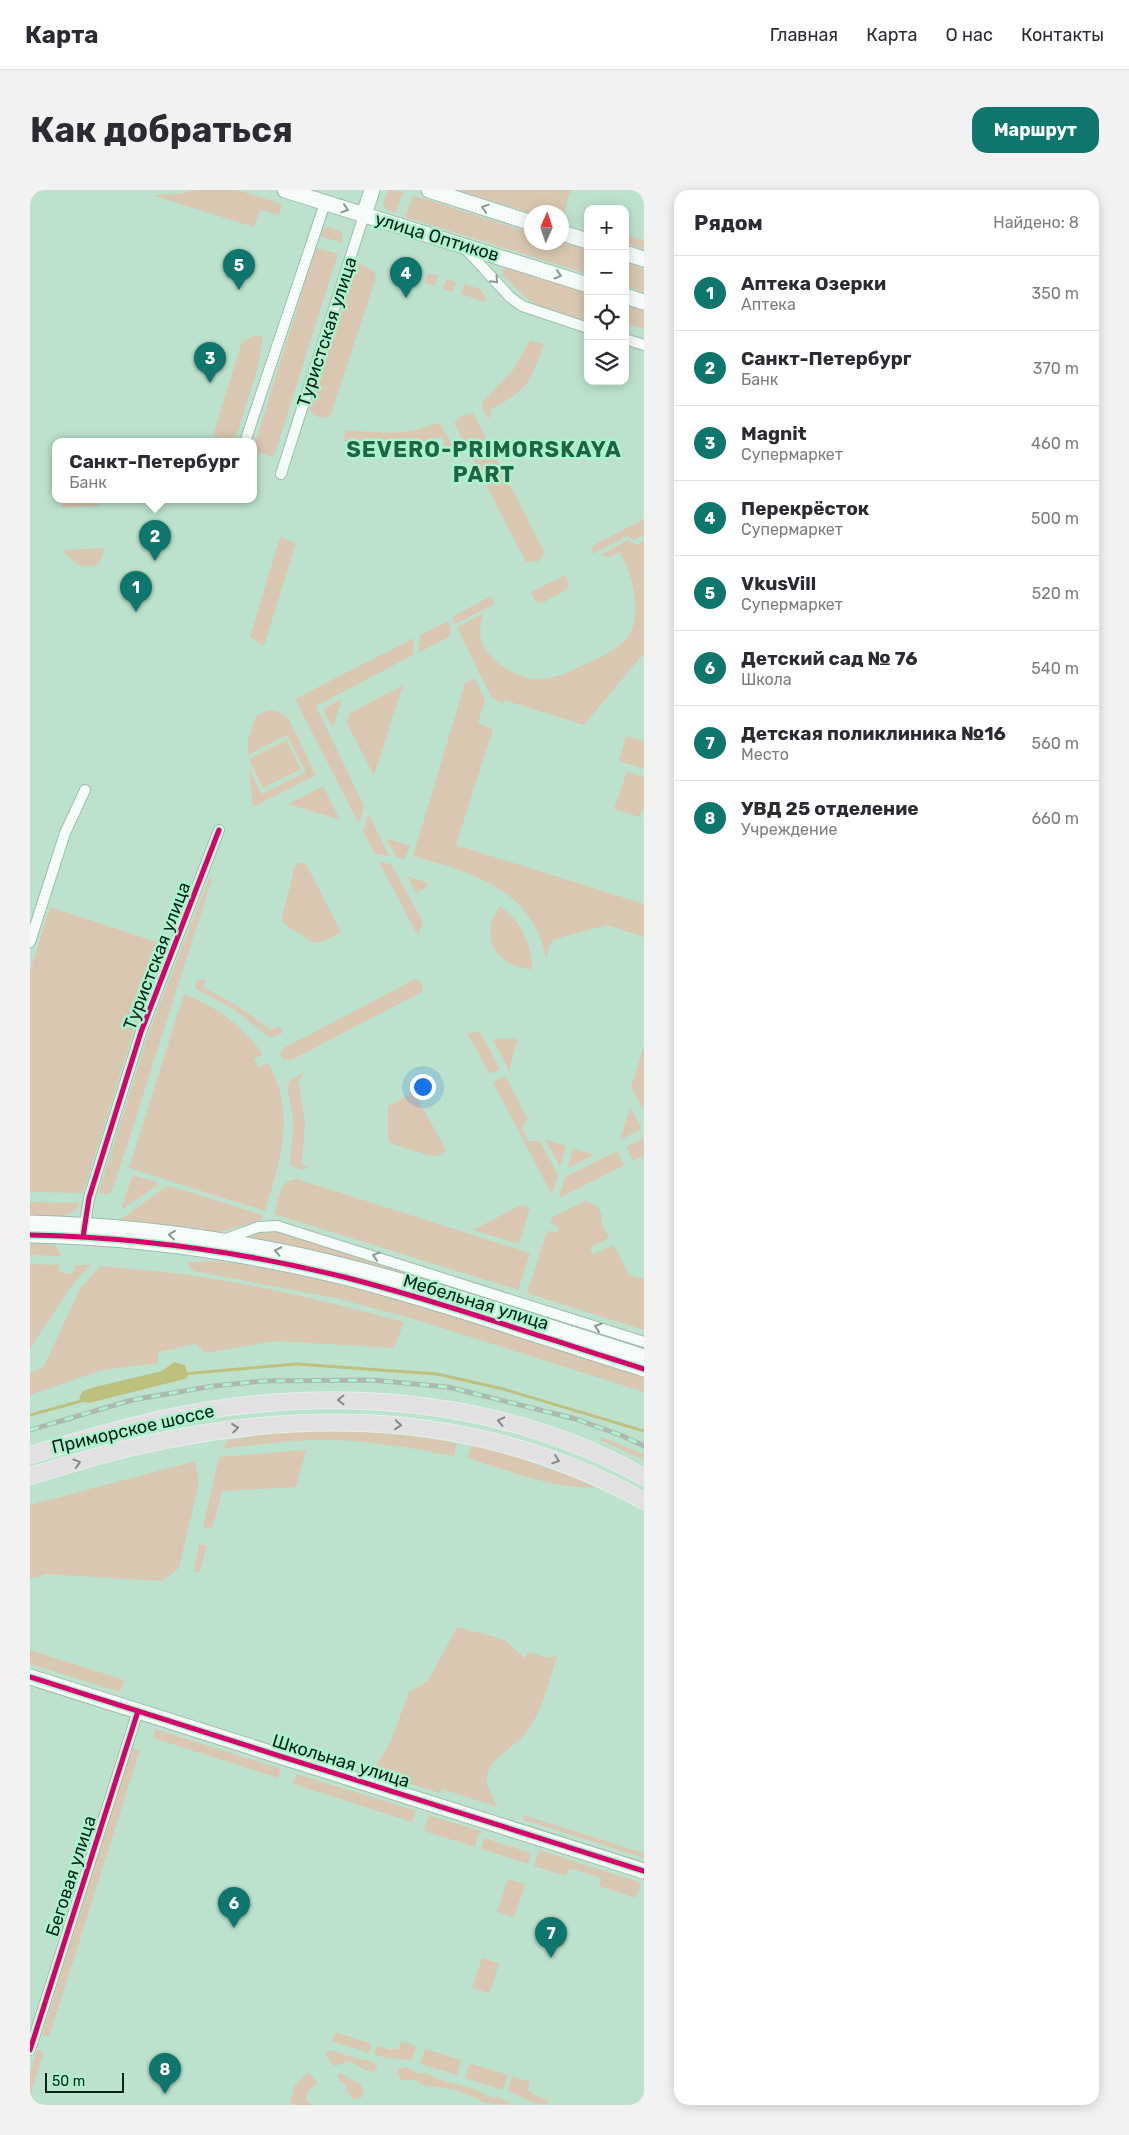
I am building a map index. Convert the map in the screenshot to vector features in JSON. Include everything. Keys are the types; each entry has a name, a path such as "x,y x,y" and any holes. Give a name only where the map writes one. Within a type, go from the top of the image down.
{"main road":[{"name":"Приморское шоссе","path":"30,1455 84,1438 162,1419 225,1408 269,1402 356,1400 413,1403 508,1422 588,1450 644,1477"},
{"name":"Приморское шоссе","path":"30,1476 145,1444 220,1430 267,1425 330,1422 385,1424 467,1434 512,1446 573,1466 644,1501"}],"street":[{"name":"улица Оптиков","path":"286,190 327,196 364,215 584,283"},
{"name":"Туристская улица","path":"282,474 372,190"},
{"path":"429,190 524,220"},
{"path":"247,438 327,196"},
{"path":"569,235 584,240"},
{"path":"461,245 510,297 522,306 584,327"},
{"path":"629,254 644,259"},
{"path":"629,297 644,302"},
{"path":"629,341 644,345"},
{"path":"30,942 65,833 85,790"},
{"name":"Туристская улица","path":"84,1231 89,1198 141,1032 219,830"},
{"name":"Мебельная улица","path":"30,1223 219,1252 344,1278 425,1300 644,1369"},
{"path":"221,1241 258,1227 278,1226 644,1342"},
{"name":"Мебельная улица","path":"30,1235 84,1231 221,1241 304,1256 387,1277 644,1357"},
{"name":"Школьная улица","path":"30,1677 644,1871"},
{"name":"Беговая улица","path":"30,2050 138,1712"}],"shaded area":[{"path":"194,190 237,190 282,204 279,215 260,210 254,227 151,195 179,194"},
{"path":"388,190 403,192 396,213 386,209 383,204"},
{"path":"458,190 571,190 566,205 524,205 524,211"},
{"path":"413,195 524,231 524,250 569,250 569,244 584,249 584,273 405,217"},
{"path":"329,227 342,232 342,243 320,236 323,229"},
{"path":"629,235 644,240 644,249 629,244"},
{"path":"316,248 338,254 274,457 257,452 257,438"},
{"path":"357,262 374,271 376,278 330,417 323,418 315,416 309,409"},
{"path":"629,263 644,268 644,292 629,287"},
{"path":"410,267 420,271 417,280 407,277"},
{"path":"512,268 584,291 584,320 540,306 528,300 503,276 502,270"},
{"path":"428,273 438,276 435,286 425,283"},
{"path":"446,279 456,282 453,292 443,289"},
{"path":"464,284 480,289 486,297 485,302 461,294"},
{"path":"629,305 644,310 644,329 629,324"},
{"path":"255,335 263,336 258,367 237,434 232,438 213,435 242,342"},
{"path":"530,340 544,344 535,369 526,385 512,397 489,410 492,416 487,418 482,407 483,401 513,370"},
{"path":"473,413 545,553 537,562 526,562 454,423 462,415"},
{"path":"438,423 441,425 455,451 446,451 442,437 383,446 347,444 343,438 346,430 401,432"},
{"path":"63,503 96,503 99,506 62,508"},
{"path":"644,519 644,535 634,540 627,536 592,553 592,546"},
{"path":"280,537 296,543 264,646 250,637"},
{"path":"628,540 636,545 644,541 644,653 584,725 504,700 503,704 491,697 457,627 484,613 480,633 488,653 502,666 526,678 541,679 556,676 571,671 615,649 627,638 632,629 635,618 634,595 629,572 620,552 609,557 601,555"},
{"path":"104,548 102,558 98,564 93,566 82,566 74,562 63,550"},
{"path":"565,575 569,584 567,590 542,603 535,601 531,592"},
{"path":"491,596 495,604 455,624 452,617"},
{"path":"448,621 451,629 449,637 418,653 420,635"},
{"path":"414,638 413,655 316,706 364,806 359,824 295,699"},
{"path":"475,678 485,700 478,723 493,729 456,845 644,904 644,937 607,925 552,940 546,958 539,935 528,915 514,900 478,878 457,869 413,856 465,683"},
{"path":"403,685 374,776 347,723 350,713"},
{"path":"342,699 333,729 323,709"},
{"path":"271,710 279,712 288,718 316,775 253,807 249,769 262,794 306,772 287,735 248,755 248,740 256,716"},
{"path":"626,736 644,741 644,769 619,761"},
{"path":"287,740 301,769 263,788 249,759"},
{"path":"627,771 644,777 644,804 640,817 614,809"},
{"path":"323,786 340,820 288,804"},
{"path":"369,814 389,856 374,853 363,831"},
{"path":"387,839 410,845 405,859 396,857"},
{"path":"379,862 391,864 423,922 418,936"},
{"path":"299,863 304,863 307,866 341,932 322,942 312,942 283,923 282,917 295,866"},
{"path":"407,876 428,883 426,888 416,893"},
{"path":"209,878 212,879 113,1189 109,1194 98,1194 148,1035"},
{"path":"500,906 514,919 524,934 530,950 532,969 509,963 494,948 491,928"},
{"path":"50,907 166,945 134,1030 83,1193 30,1192 30,971"},
{"path":"198,979 206,980 203,987 238,1006 271,1030 278,1026 282,1029 282,1033 270,1038 235,1010 196,989 195,985"},
{"path":"415,979 420,981 423,987 422,992 291,1060 283,1059 280,1055 282,1049"},
{"path":"184,994 218,1011 246,1034 263,1054 254,1059 259,1068 268,1063 277,1082 282,1100 283,1137 276,1174 265,1211 129,1168"},
{"path":"480,1032 500,1069 490,1074 467,1033"},
{"path":"518,1038 509,1071 493,1039"},
{"path":"644,1046 644,1104 642,1108 631,1087"},
{"path":"303,1073 303,1076 298,1080 305,1122 302,1165 309,1167 301,1170 290,1165 293,1126 288,1089 290,1080"},
{"path":"505,1076 528,1119 522,1127 528,1141 540,1141 558,1175 552,1195 493,1082"},
{"path":"414,1092 446,1150 438,1156 427,1155 390,1143 388,1139 388,1106"},
{"path":"630,1107 642,1129 620,1140"},
{"path":"643,1138 644,1155 633,1161 626,1147"},
{"path":"545,1139 566,1146 560,1166"},
{"path":"573,1148 594,1155 568,1168"},
{"path":"617,1151 624,1165 559,1198 565,1177"},
{"path":"133,1175 157,1182 158,1185 123,1209 122,1205"},
{"path":"297,1179 530,1253 518,1290 274,1214 283,1187 291,1180"},
{"path":"167,1186 263,1215 260,1221 215,1233 117,1222"},
{"path":"585,1201 598,1206 602,1216 601,1222 609,1238 590,1248 593,1254 614,1245 629,1275 644,1279 644,1330 527,1293 547,1231 557,1232 558,1227 550,1223 552,1217"},
{"path":"30,1202 80,1203 76,1209 65,1216 30,1217"},
{"path":"521,1205 530,1207 519,1244 473,1230"},
{"path":"260,1232 278,1232 447,1285 446,1288 249,1238"},
{"path":"30,1243 55,1245 61,1256 30,1255"},
{"path":"219,1261 273,1270 381,1295 486,1326 644,1377 644,1392 407,1317 335,1298 194,1271 189,1267 188,1262"},
{"path":"30,1264 60,1265 58,1272 72,1274 75,1265 91,1265 74,1283 30,1348"},
{"path":"100,1266 177,1274 243,1284 324,1301 404,1322 394,1348 274,1341 205,1353 195,1344 158,1352 158,1363 102,1370 30,1395 30,1374 44,1366 80,1289"},
{"path":"174,1362 185,1365 188,1377 89,1403 79,1398 83,1391 162,1371"},
{"path":"306,1431 382,1433 457,1443 454,1456 384,1444 332,1440 291,1441 222,1449 229,1440 267,1434"},
{"path":"601,1437 644,1454 644,1460 600,1440"},
{"path":"472,1445 523,1459 599,1487 566,1486 550,1483 467,1458"},
{"path":"306,1450 296,1487 222,1491 212,1529 203,1527 219,1457"},
{"path":"195,1461 199,1483 179,1568 162,1581 44,1574 37,1578 30,1578 30,1505"},
{"path":"199,1544 207,1546 200,1572 194,1571"},
{"path":"457,1627 505,1640 524,1658 530,1652 549,1658 557,1656 544,1697 531,1725 525,1734 497,1759 488,1771 488,1785 497,1807 442,1789 440,1793 372,1772 390,1743 409,1692 428,1681"},
{"path":"30,1650 124,1680 120,1692 30,1664"},
{"path":"155,1729 281,1769 278,1778 153,1738"},
{"path":"132,1748 140,1750 49,2037 42,2035"},
{"path":"297,1774 416,1811 412,1822 293,1784"},
{"path":"429,1815 480,1831 475,1847 424,1831"},
{"path":"523,1815 644,1853 644,1858 524,1820"},
{"path":"484,1838 531,1853 528,1864 481,1849"},
{"path":"539,1850 639,1882 640,1887 636,1898 599,1886 601,1878 569,1868 566,1876 534,1866"},
{"path":"508,1879 525,1884 514,1918 497,1912"},
{"path":"482,1958 499,1963 490,1993 472,1988"},
{"path":"335,2032 372,2044 369,2053 332,2041"},
{"path":"401,2041 416,2046 412,2060 386,2058 374,2054 377,2046 398,2050"},
{"path":"425,2049 461,2060 457,2075 420,2064"},
{"path":"37,2050 44,2052 30,2096 30,2073"},
{"path":"331,2050 374,2062 378,2067 373,2072 367,2071 349,2061 335,2066 329,2061 325,2053"},
{"path":"470,2063 508,2075 503,2090 465,2078"},
{"path":"407,2067 420,2074 426,2073 444,2081 475,2090 491,2098 498,2097 509,2102 510,2105 483,2103 478,2099 455,2090 423,2085 415,2080 402,2080 397,2074 399,2069"},
{"path":"308,2072 318,2083 308,2091 306,2100 312,2105 290,2105 295,2085"},
{"path":"341,2073 360,2084 364,2092 361,2098 354,2099 345,2090 347,2085 339,2081 338,2074"},
{"path":"512,2076 530,2082 528,2091 548,2100 547,2105 532,2102 508,2091"}],"waterway":[{"path":"183,1374 297,1364 437,1374 503,1389 644,1431"},
{"path":"30,1415 85,1400"}],"railway":[{"path":"30,1430 132,1400 213,1386 263,1381 371,1380 448,1387 576,1419 623,1436 644,1446"}],"cycle path":[{"path":"83,1237 89,1198 141,1032 219,830"},
{"path":"30,1235 109,1239 188,1247 306,1268 419,1298 644,1369"},
{"path":"30,1677 644,1871"},
{"path":"30,2050 138,1711"}],"place":[{"name":"VkusVill","path":"239,290"},
{"name":"Перекрёсток","path":"406,298"},
{"name":"Magnit","path":"210,383"},
{"name":"Санкт-Петербург","path":"155,561"},
{"name":"Аптека Озерки","path":"136,612"},
{"name":"Детский сад № 76","path":"234,1928"},
{"name":"Детская поликлиника №16","path":"551,1958"},
{"name":"УВД 25 отделение","path":"165,2094"}],"district":[{"name":"SEVERO-PRIMORSKAYA PART","path":"484,462"}]}
